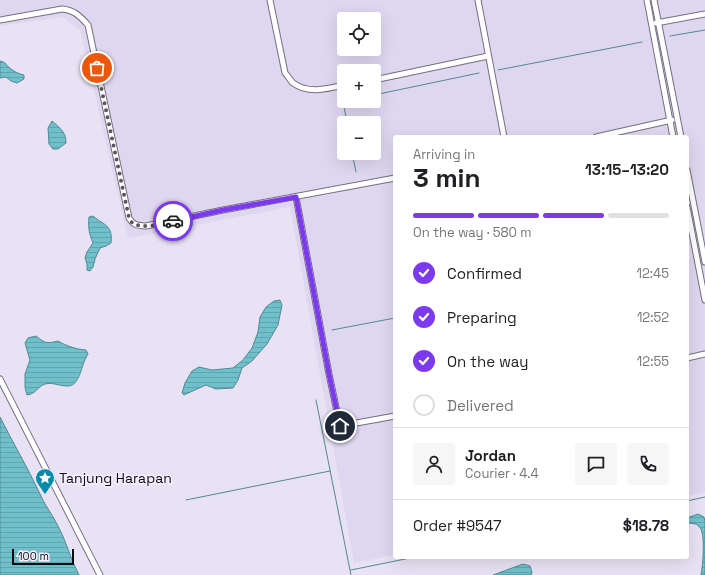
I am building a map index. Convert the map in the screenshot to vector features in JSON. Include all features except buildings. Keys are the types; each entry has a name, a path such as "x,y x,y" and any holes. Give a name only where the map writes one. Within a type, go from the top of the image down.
{"street":[{"path":"270,0 286,73 292,82 302,88 311,90 337,86"},
{"path":"478,0 504,135"},
{"path":"647,0 673,135"},
{"path":"654,0 680,135"},
{"path":"0,20 62,9 79,15 88,25 129,218 132,223 138,226 146,226 393,178"},
{"path":"651,24 705,14"},
{"path":"381,79 488,56"},
{"path":"605,135 677,119"},
{"path":"689,180 705,262"},
{"path":"296,197 340,426 393,416"},
{"path":"689,217 705,300"},
{"path":"689,358 705,354"},
{"path":"0,379 100,575"}],"shaded area":[{"path":"0,0 705,0 705,492 689,496 689,135 393,135 393,555 354,563 290,207 128,238 80,30 62,17 0,26"}],"water":[{"path":"0,61 5,63 14,71 24,75 24,79 17,83 6,77 0,78"},
{"path":"52,121 62,130 66,139 66,143 58,149 53,149 49,144 48,128"},
{"path":"93,216 109,229 111,233 111,243 100,248 90,271 87,270 85,258 93,243 90,233 89,217"},
{"path":"280,300 282,305 278,325 267,344 252,361 242,368 238,380 233,388 216,389 206,385 184,395 182,393 185,383 192,371 199,367 212,370 233,368 243,360 252,348 258,332 260,317 266,307 274,301"},
{"path":"36,336 46,342 58,341 71,347 86,350 88,354 74,384 67,386 51,383 45,384 27,395 25,387 25,374 30,360 25,343 28,338"},
{"path":"0,417 60,530 79,575 0,575"},
{"path":"698,514 704,517 705,575 701,575 703,545 701,529 696,524 689,524 689,517"},
{"path":"523,564 530,566 532,572 531,575 493,575"}],"waterway":[{"path":"670,36 705,30"},
{"path":"498,70 642,42"},
{"path":"381,94 479,73"},
{"path":"344,108 346,116"},
{"path":"353,160 356,172"},
{"path":"332,330 393,318"},
{"path":"316,400 351,575"},
{"path":"186,500 330,471"},
{"path":"689,501 705,497"},
{"path":"351,570 405,559"}],"way so far":[{"path":"97,68 129,218 132,223 138,226 173,221"}],"place":[{"name":"Tanjung Harapan","path":"45,495"}],"route":[{"path":"173,221 223,210 296,197 340,426"}]}
